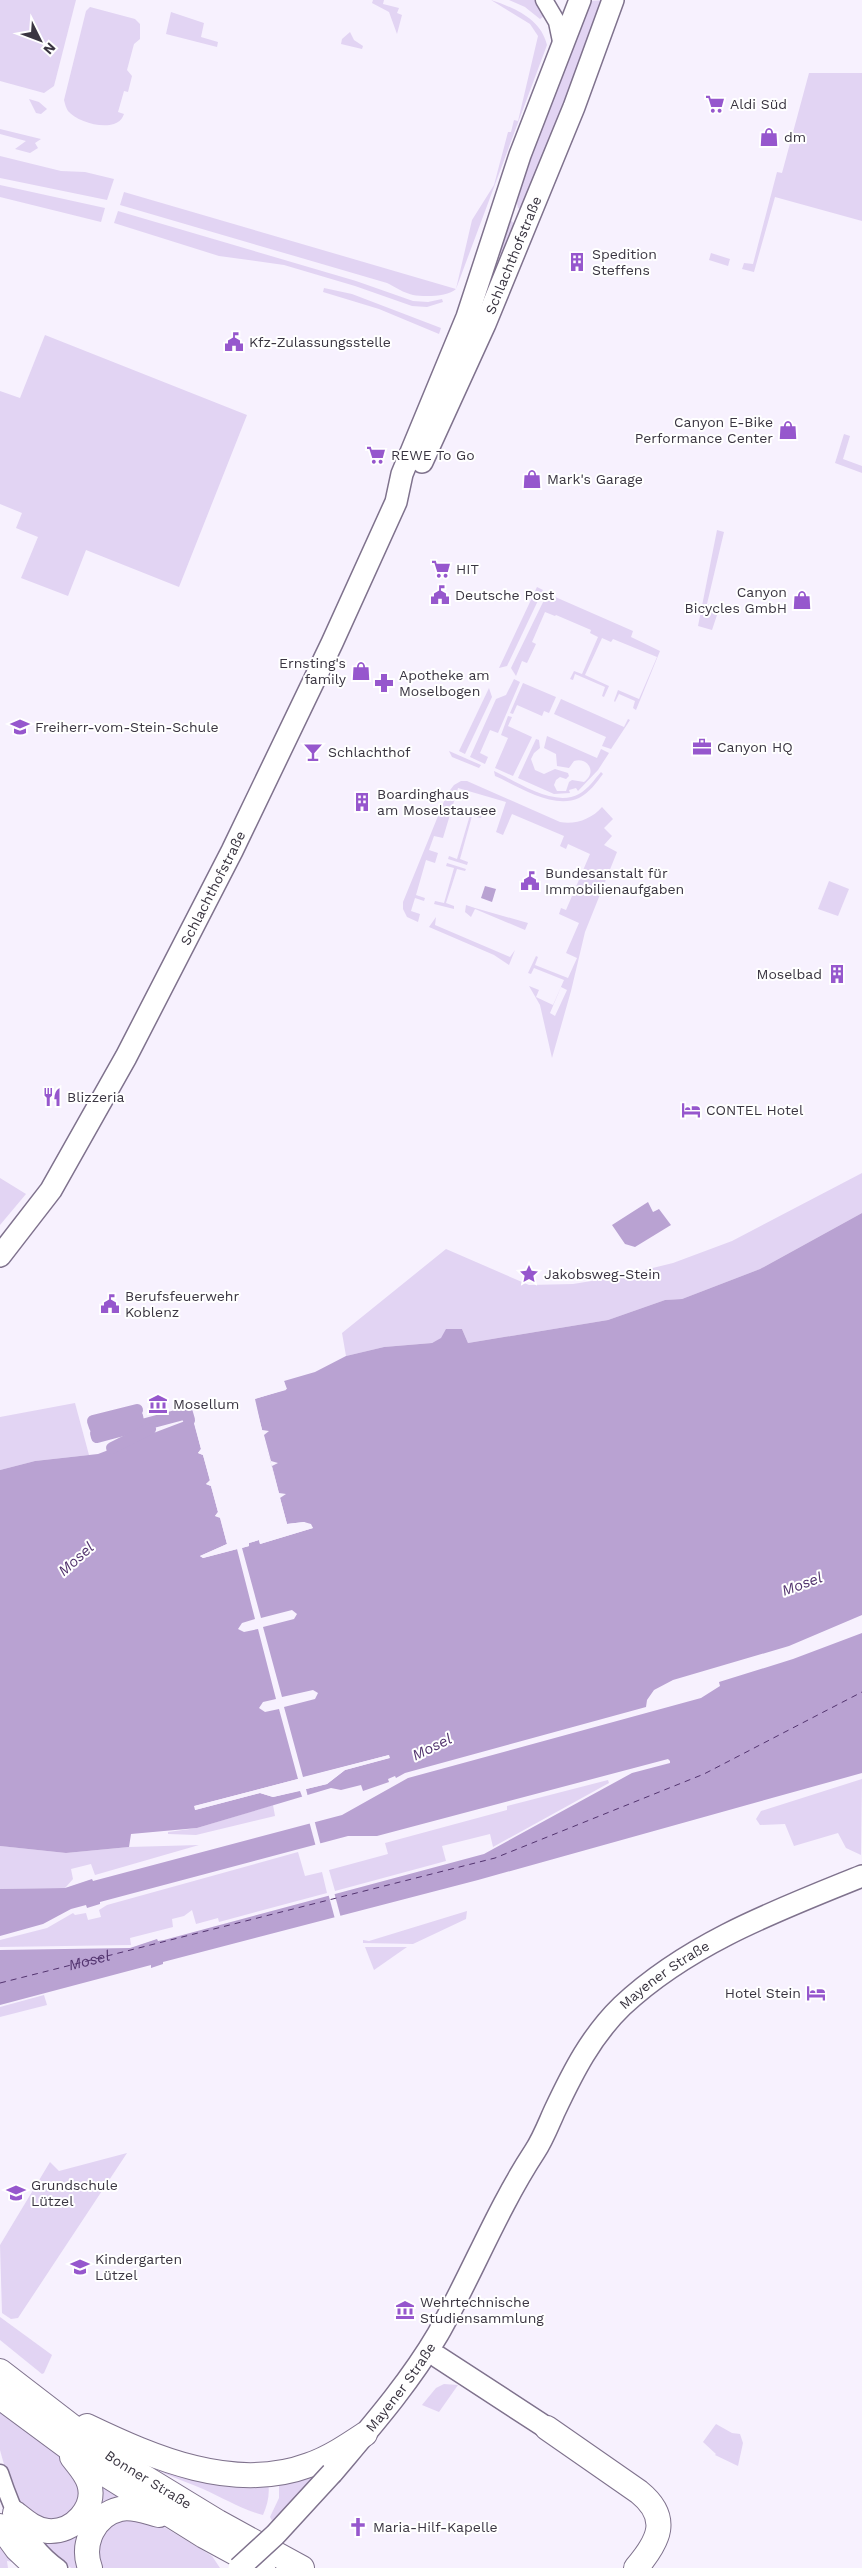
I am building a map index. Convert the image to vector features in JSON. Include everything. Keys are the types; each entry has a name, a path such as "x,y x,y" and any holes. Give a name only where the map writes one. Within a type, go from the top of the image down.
{"highway":[{"name":"Bonner Straße","path":"2,2382 42,2404 132,2470 218,2522 295,2565 320,2568"},
{"name":"Bonner Straße","path":"2,2382 60,2442 100,2471 177,2520 263,2568"},
{"path":"42,2404 140,2450 222,2474 259,2475 294,2470 323,2460 365,2434"},
{"path":"547,2428 639,2492 655,2508 659,2521 657,2536 650,2550 636,2568"},
{"path":"7,2520 47,2531 68,2528 85,2513 91,2495 89,2483 82,2470 60,2442"},
{"path":"90,2568 86,2547 97,2524 107,2514 120,2509 132,2508 177,2520"},
{"path":"7,2520 17,2549 37,2568"}],"main road":[{"name":"Schlachthofstraße","path":"0,1256 27,1224 61,1174 154,1005 252,812 396,502 402,474 467,316 506,195 580,0"},
{"name":"Schlachthofstraße","path":"396,502 412,482 480,338 574,107 613,0"},
{"path":"506,195 512,213 527,221"},
{"name":"Mayener Straße","path":"259,2568 298,2530 338,2478 410,2397 438,2357 529,2173 536,2150 587,2048 610,2019 635,1995 662,1974 751,1922 862,1876"},
{"name":"Mayener Straße","path":"238,2568 338,2478 365,2434 401,2389 435,2339 505,2200 524,2165 536,2150"},
{"path":"438,2357 547,2428"}],"street":[{"path":"544,0 557,22 562,46"},
{"path":"0,2472 7,2520 59,2568"}],"shaded area":[{"path":"0,0 76,0 54,86 44,93 0,81"},
{"path":"373,0 384,0 383,4 399,8 397,13 402,15 397,34 389,12 372,3"},
{"path":"491,0 518,11 533,21 544,36 547,45 456,289 472,220 494,185 508,132 511,132 514,120 518,121 538,36 530,24"},
{"path":"509,0 535,0 547,14 540,19 525,7"},
{"path":"608,0 521,209 518,208 516,198 537,141 541,118 588,1"},
{"path":"90,7 135,19 140,24 140,39 134,44 127,70 132,76 128,92 124,91 118,112 124,114 114,124 98,125 81,120 67,110 64,100 86,11"},
{"path":"171,12 204,23 201,37 218,42 217,47 166,34"},
{"path":"350,32 354,40 363,46 362,49 341,44 342,39"},
{"path":"809,73 862,73 862,221 775,197 754,272 742,269 744,263 753,264 777,172 782,173"},
{"path":"29,99 39,102 47,109 41,114 36,113"},
{"path":"0,129 41,139 35,143 38,148 30,153 15,149 26,141 0,134"},
{"path":"0,156 61,171 85,172 114,179 107,200 0,178"},
{"path":"0,185 105,208 101,222 0,197"},
{"path":"124,192 456,289 442,295 413,295 387,283 120,205"},
{"path":"118,211 356,281 413,301 428,302 442,299 443,302 427,307 412,306 355,286 284,265 219,256 114,223"},
{"path":"505,214 518,228 505,261 495,247"},
{"path":"711,253 730,259 728,266 709,260"},
{"path":"324,288 352,294 441,328 439,334 379,309 323,292"},
{"path":"45,335 247,415 179,587 86,550 68,596 21,578 38,537 16,528 22,513 0,504 0,391 20,398"},
{"path":"844,434 850,436 843,459 862,466 862,473 835,463"},
{"path":"717,530 724,532 707,604 719,609 712,630 698,626"},
{"path":"537,587 543,590 507,666 499,668"},
{"path":"553,596 633,631 631,637 660,651 636,710 633,708 635,701 619,694 614,701 618,690 639,699 657,657 613,639 611,642 602,638 585,675 609,686 604,697 602,696 605,687 575,674 573,680 570,679 574,671 582,674 598,637 590,633 591,630 556,615 545,612 532,642 536,644 527,663 522,661 516,676 511,668 545,598 551,601"},
{"path":"514,679 520,682 498,733 490,730 480,753 488,757 485,764 470,757 496,699 506,695"},
{"path":"523,683 556,697 549,713 544,711 542,716 517,705 513,714 510,713"},
{"path":"489,688 492,697 465,754 459,751"},
{"path":"561,699 624,727 628,719 630,720 611,749 602,746 606,737 554,714"},
{"path":"508,716 512,717 508,726 532,737 513,776 495,768 508,738 501,735"},
{"path":"547,736 597,758 601,749 609,753 598,770 578,791 576,788 569,790 570,793 554,794 518,778 536,739 539,740 540,748 531,759 535,770 544,774 555,769 568,773 569,776 566,779 560,777 556,780 554,785 557,791 566,791 569,782 572,780 584,782 591,770 584,761 579,760 574,761 569,768 557,766 556,754 544,748"},
{"path":"449,751 481,765 479,768 452,757"},
{"path":"494,771 535,791 558,798 579,794 601,772 603,774 583,796 569,801 558,801 525,791 495,776"},
{"path":"461,781 467,781 560,822 571,823 583,820 593,815 602,807 613,819 604,828 612,836 604,845 617,852 585,932 552,1058 540,1005 529,986 539,990 536,997 553,1005 564,980 534,968 531,974 528,973 536,956 538,957 535,965 568,978 577,958 566,953 579,923 559,914 561,908 566,910 590,854 568,844 566,849 560,846 564,836 512,814 503,835 496,832 506,802 458,788 443,838 434,836 429,850 438,853 435,863 426,860 416,895 425,898 424,901 415,898 411,911 420,914 418,922 407,917 403,909 403,902 447,794 454,785","holes":["561,987 567,990 555,1016 550,1013"]},
{"path":"462,809 482,815 481,818 472,816 460,859 468,862 467,865 448,859 449,856 457,859 470,815 462,812"},
{"path":"447,863 466,869 465,871 457,869 446,903 454,906 454,909 434,904 435,901 444,903 454,868 446,866"},
{"path":"829,881 849,889 838,916 818,909"},
{"path":"466,905 528,923 525,930 475,909 471,917 465,912"},
{"path":"436,917 435,925 510,957 515,950 509,965 494,955 429,927"},
{"path":"862,1173 862,1213 760,1269 682,1299 665,1300 608,1320 468,1343 462,1329 432,1343 384,1347 346,1356 342,1333 446,1249 529,1285 573,1284 616,1277 673,1263 732,1241"},
{"path":"0,1178 26,1194 0,1225"},
{"path":"75,1403 89,1455 35,1461 0,1470 0,1417"},
{"path":"862,1779 861,1855 846,1848 838,1833 794,1846 785,1824 760,1825 756,1819 761,1811"},
{"path":"608,1780 609,1783 493,1847 490,1834 442,1846 446,1861 335,1891 329,1870 388,1854 385,1843 507,1810 507,1806"},
{"path":"273,1805 275,1816 196,1835 168,1834 168,1832 197,1828"},
{"path":"199,1845 95,1875 91,1864 71,1869 73,1879 65,1888 0,1889 0,1846 66,1853 129,1847"},
{"path":"298,1852 305,1876 322,1872 327,1893 219,1922 218,1918 196,1924 192,1910 184,1916 172,1919 173,1927 130,1938 131,1945 0,1947 0,1940 47,1928 73,1913 75,1915 86,1913 88,1920 101,1917 99,1910 107,1905"},
{"path":"467,1911 466,1919 413,1944 363,1943 363,1940 369,1941"},
{"path":"365,1947 407,1947 374,1970"},
{"path":"44,1995 47,2005 0,2017 0,2007"},
{"path":"127,2153 18,2318 11,2319 2,2313 0,2245 50,2162 59,2171"},
{"path":"0,2317 52,2355 44,2373 42,2374 0,2340"},
{"path":"444,2384 458,2385 439,2412 422,2405 436,2388"},
{"path":"0,2411 65,2461 85,2489 65,2525 22,2511 8,2479 0,2450"},
{"path":"716,2424 732,2433 740,2434 743,2443 738,2466 715,2455 703,2442"},
{"path":"330,2461 274,2524 270,2517 279,2498 279,2480"},
{"path":"143,2462 268,2481 268,2498 263,2515 240,2507"},
{"path":"96,2481 123,2501 94,2508"},
{"path":"106,2519 151,2519 212,2556 220,2568 96,2568 95,2533"},
{"path":"83,2525 86,2568 71,2568 38,2539"},
{"path":"0,2538 21,2563 7,2561 8,2568 0,2568"}],"water":[{"path":"485,886 496,889 492,902 481,898"},
{"path":"648,1202 653,1212 659,1209 671,1225 635,1247 625,1244 612,1225"},
{"name":"Mosel","path":"862,1213 862,1615 789,1646 673,1680 654,1690 647,1700 646,1707 405,1773 396,1778 395,1776 388,1779 389,1782 363,1791 361,1785 341,1790 331,1788 197,1828 131,1834 129,1847 66,1853 0,1846 0,1470 35,1461 98,1454 193,1418 201,1449 198,1453 203,1455 210,1481 206,1484 211,1486 218,1512 215,1516 220,1517 227,1544 200,1556 203,1558 249,1546 249,1543 259,1540 260,1544 313,1528 304,1522 287,1524 254,1399 286,1390 284,1381 315,1372 346,1356 384,1347 432,1343 441,1338 446,1329 462,1329 468,1343 608,1320 665,1300 682,1299 760,1269","holes":["389,1755 389,1758 345,1770 327,1784 273,1797 260,1793 195,1810 195,1806"]},
{"name":"Mosel","path":"862,1633 862,1773 478,1880 163,1962 163,1964 151,1968 151,1965 0,2005 0,1950 130,1948 157,1939 158,1941 164,1940 484,1854 632,1773 670,1763 670,1761 668,1759 377,1836 348,1836 100,1902 100,1904 87,1908 86,1905 71,1909 43,1924 0,1936 0,1889 65,1888 92,1879 93,1881 342,1815 408,1778 701,1698 720,1686 719,1682 793,1659"}],"pier":[{"path":"284,1381 287,1389 255,1399 262,1430 269,1431 264,1435 271,1461 278,1463 272,1466 279,1493 286,1494 280,1498 287,1524 304,1522 311,1524 313,1528 260,1544 259,1540 249,1543 249,1546 242,1548 261,1618 292,1610 297,1614 294,1619 263,1627 282,1697 313,1690 318,1693 315,1699 284,1707 303,1777 389,1755 390,1758 345,1770 327,1784 306,1789 308,1797 303,1799 300,1791 273,1797 260,1793 195,1810 194,1806 298,1779 279,1709 265,1712 259,1708 263,1702 276,1699 258,1629 244,1632 238,1629 242,1623 255,1619 237,1549 203,1558 200,1556 227,1544 220,1518 215,1516 218,1512 211,1486 206,1484 210,1480 203,1455 198,1453 201,1449 192,1416 195,1418 204,1449 201,1452 205,1454 212,1480 210,1483 214,1485 221,1511 218,1515 222,1516 230,1544 210,1553 246,1544 248,1541 258,1538 262,1541 310,1527 300,1524 285,1526 271,1464 252,1400 254,1397 284,1388 282,1382","holes":["337,1772 326,1782 273,1795 262,1791"]},
{"path":"314,1819 321,1846 316,1847 309,1821"},
{"path":"334,1892 341,1918 335,1919 328,1893"}],"waterway":[{"path":"137,1410 93,1421 95,1427 137,1416 138,1421 96,1433 97,1437 187,1413 189,1420"},
{"path":"112,1448 150,1429"}],"ferry route":[{"path":"0,1983 495,1858 704,1774 862,1692"}],"place":[{"name":"Aldi Süd","path":"715,104"},
{"name":"dm","path":"769,137"},
{"name":"Spedition Steffens","path":"577,262"},
{"name":"Kfz-Zulassungsstelle","path":"234,342"},
{"name":"Canyon E-Bike Performance Center","path":"788,430"},
{"name":"REWE To Go","path":"376,455"},
{"name":"Mark's Garage","path":"532,479"},
{"name":"HIT","path":"441,569"},
{"name":"Deutsche Post","path":"440,595"},
{"name":"Canyon Bicycles GmbH","path":"802,600"},
{"name":"Ernsting's family","path":"361,671"},
{"name":"Apotheke am Moselbogen","path":"384,683"},
{"name":"Freiherr-vom-Stein-Schule","path":"20,727"},
{"name":"Canyon HQ","path":"702,747"},
{"name":"Schlachthof","path":"313,752"},
{"name":"Boardinghaus am Moselstausee","path":"362,802"},
{"name":"Bundesanstalt für Immobilienaufgaben","path":"530,881"},
{"name":"Moselbad","path":"837,974"},
{"name":"Blizzeria","path":"52,1097"},
{"name":"CONTEL Hotel","path":"691,1110"},
{"name":"Jakobsweg-Stein","path":"529,1274"},
{"name":"Berufsfeuerwehr Koblenz","path":"110,1304"},
{"name":"Mosellum","path":"158,1404"},
{"name":"Hotel Stein","path":"816,1993"},
{"name":"Grundschule Lützel","path":"16,2193"},
{"name":"Kindergarten Lützel","path":"80,2267"},
{"name":"Wehrtechnische Studiensammlung","path":"405,2310"},
{"name":"Maria-Hilf-Kapelle","path":"358,2527"}]}
